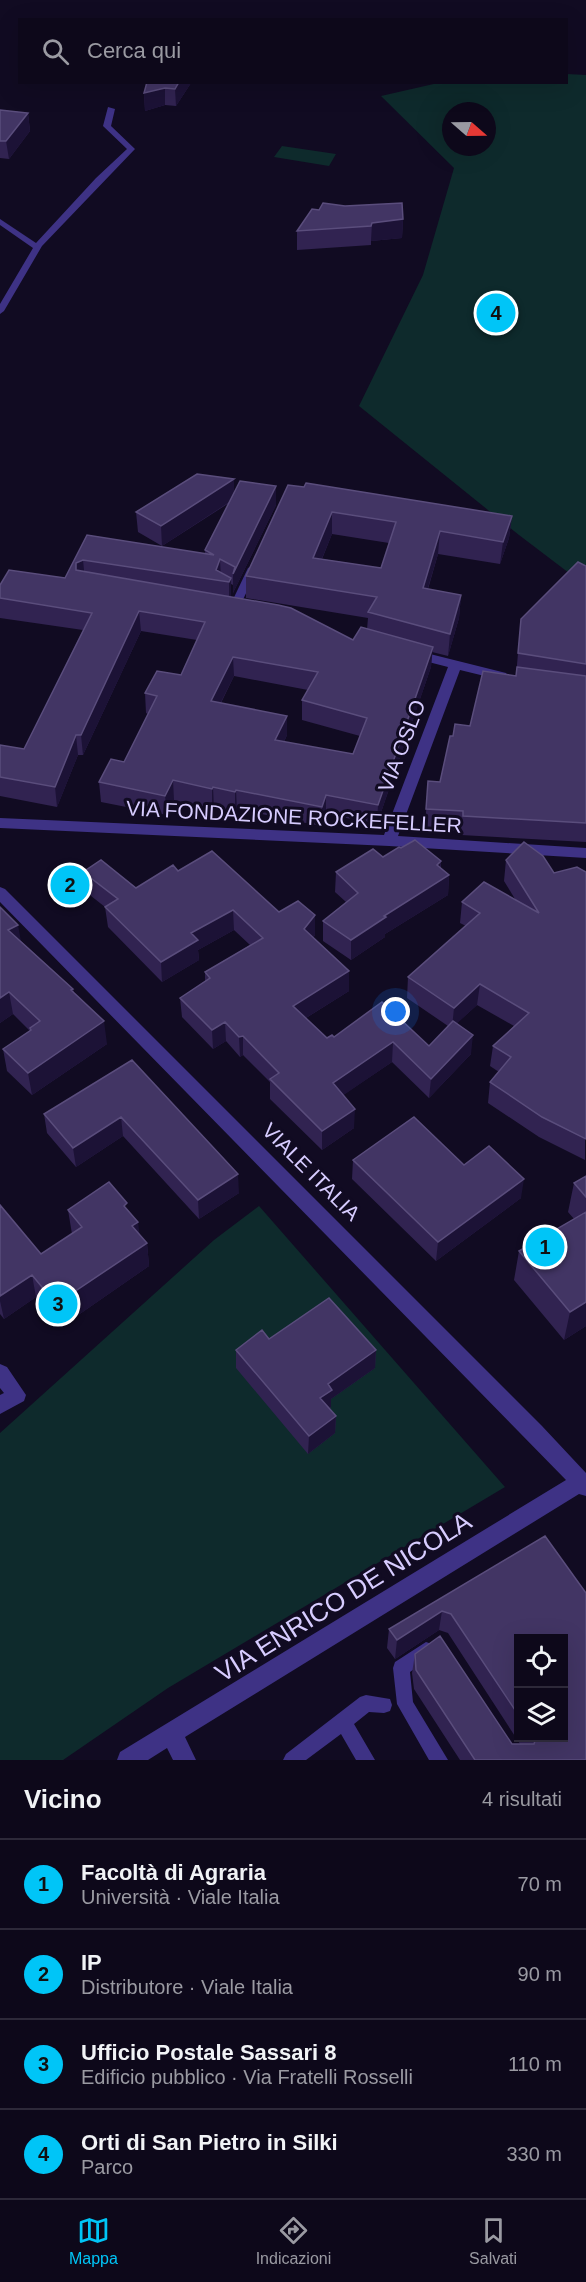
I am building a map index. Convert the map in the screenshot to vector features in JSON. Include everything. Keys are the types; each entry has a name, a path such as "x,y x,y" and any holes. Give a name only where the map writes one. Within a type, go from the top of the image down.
{"street":[{"path":"400,651 512,678"},
{"name":"VIA OSLO","path":"389,841 455,666"},
{"name":"VIA FONDAZIONE ROCKEFELLER","path":"0,824 389,841 586,853"},
{"name":"VIALE ITALIA","path":"0,893 585,1483"},
{"path":"0,1373 16,1395 0,1405"},
{"name":"VIA ENRICO DE NICOLA","path":"128,1760 585,1483"},
{"path":"171,1734 185,1760"}],"lane":[{"path":"0,310 38,248 99,180 131,149 106,126 111,108"},
{"path":"0,221 38,248"},
{"path":"233,610 257,559"},
{"path":"439,1760 405,1704 400,1668 440,1640"},
{"path":"292,1760 366,1703 384,1705"},
{"path":"343,1722 366,1760"}],"green space":[{"path":"568,74 586,75 586,580 569,573 519,535 359,406 423,275 454,168 381,96 434,84 568,84"},
{"path":"282,146 336,154 329,166 274,157"},
{"path":"259,1206 505,1487 168,1688 63,1760 0,1760 0,1433 214,1240"}],"building":[{"path":"146,84 178,84 175,89 165,88 144,93"},
{"path":"0,110 28,113 6,141 0,141"},
{"path":"323,203 345,206 402,203 403,219 372,223 371,226 297,231 312,209 319,210"},
{"path":"197,474 234,479 161,526 136,512"},
{"path":"240,481 276,486 233,574 235,567 220,559 216,570 231,578 229,582 83,560 76,563 76,570 291,608 353,640 361,627 433,647 378,805 326,795 322,807 236,790 235,792 213,787 212,789 173,780 165,796 99,782 111,759 124,762 157,696 145,693 157,671 181,675 205,622 139,611 81,735 76,735 55,787 0,777 0,745 24,749 92,613 0,598 0,585 9,570 65,578 87,535 214,555 205,550","holes":["233,657 318,672 302,700 367,718 353,754 275,740 287,716 211,701"]},
{"path":"306,483 512,516 503,542 440,531 423,588 461,595 450,634 368,612 377,597 246,576 288,485 304,487","holes":["332,512 396,522 381,568 313,558"]},
{"path":"578,562 586,566 586,664 518,653 521,619"},
{"path":"517,667 586,676 586,823 463,816 463,811 426,809 428,781 440,782 450,736 453,736 455,724 470,726 483,671 516,676"},
{"path":"415,840 441,861 437,865 449,875 351,940 323,921 358,893 336,872 373,849 383,857"},
{"path":"524,842 543,856 554,873 577,867 586,872 586,1139 542,1117 490,1082 511,1057 493,1046 529,1013 480,984 454,1008 408,977 480,913 462,902 484,882 539,913 506,860"},
{"path":"212,851 279,912 298,901 315,915 304,929 349,971 293,1006 327,1038 332,1035 334,1037 382,1002 429,1046 453,1021 473,1035 431,1079 393,1042 333,1083 355,1109 322,1131 270,1079 279,1073 243,1036 239,1037 225,1022 212,1030 180,998 210,978 205,972 263,938 233,910 191,933 198,940 161,962 105,907 118,899 83,872 101,860 136,888 173,865 178,871"},
{"path":"0,907 18,925 8,930 73,989 71,990 104,1021 28,1073 3,1049 40,1021 9,992 0,998"},
{"path":"132,1060 238,1174 198,1200 121,1117 73,1148 44,1114"},
{"path":"414,1117 464,1165 489,1146 524,1179 438,1242 353,1160"},
{"path":"586,1176 586,1197 574,1183"},
{"path":"109,1182 127,1203 124,1206 138,1222 132,1226 147,1243 56,1304 32,1275 0,1296 0,1205 41,1254 82,1227 68,1210"},
{"path":"586,1212 586,1302 570,1312 519,1251"},
{"path":"329,1298 376,1350 328,1384 332,1390 320,1398 336,1416 309,1436 236,1350 262,1330 269,1339"},
{"path":"545,1536 586,1593 586,1760 475,1760 416,1670 415,1654 440,1636 512,1744 568,1742 568,1634 514,1634 514,1708 451,1614 442,1611 397,1640 389,1629"}],"place":[{"name":"Orti di San Pietro in Silki","path":"496,313"},
{"name":"IP","path":"70,885"},
{"name":"Facoltà di Agraria","path":"545,1247"},
{"name":"Ufficio Postale Sassari 8","path":"58,1304"}]}
